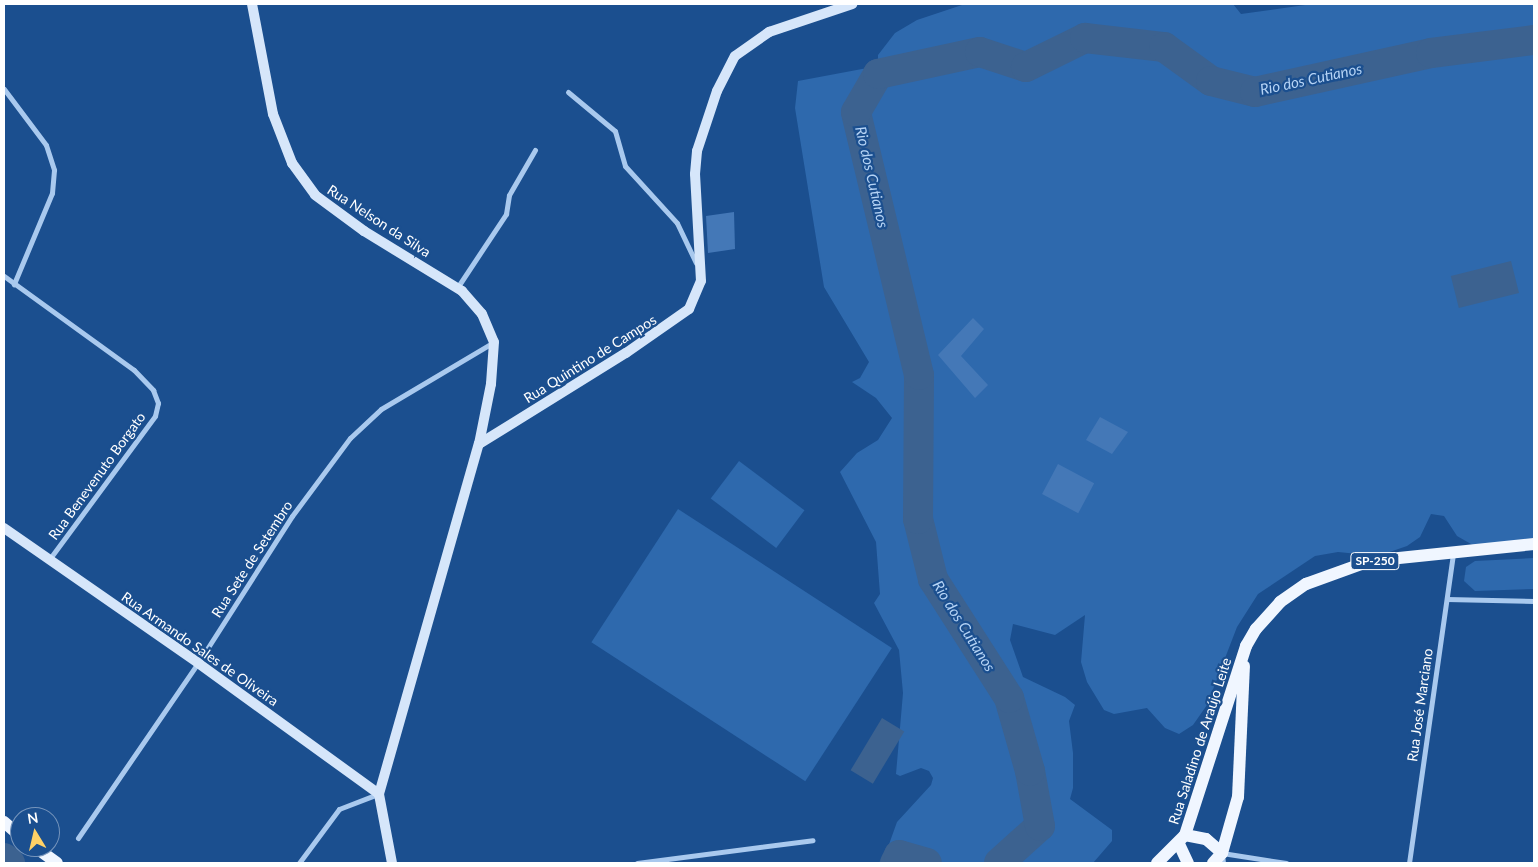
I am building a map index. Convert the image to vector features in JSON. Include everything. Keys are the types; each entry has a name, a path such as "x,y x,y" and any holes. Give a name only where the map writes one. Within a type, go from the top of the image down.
{"main road":[{"name":"Rua Nelson da Silva","path":"252,4 273,114 292,163 315,195 364,231 457,288 482,314 494,342"},
{"name":"Rua Quintino de Campos","path":"479,444 665,328 689,308 701,280 694,174 697,151 717,91 735,56 768,32 852,4"},
{"path":"392,863 379,794 479,444 494,342"},
{"name":"Rua Armando Sales de Oliveira","path":"4,528 198,663 379,794"},
{"name":"Rua Saladino de Araújo Leite","path":"1157,863 1182,839 1246,646 1256,629 1280,602 1306,584 1370,561 1454,550 1534,544"},
{"name":"Rua Saladino de Araújo Leite","path":"1213,863 1223,858 1238,798 1246,646"},
{"path":"1188,863 1182,839 1206,839 1223,858"}],"street":[{"path":"4,89 46,145 54,170 52,193 14,284 4,276"},
{"path":"568,92 616,131 625,166 677,223 694,256 701,280"},
{"path":"457,288 506,214 509,195 535,150"},
{"name":"Rua Benevenuto Borgato","path":"14,284 134,370 153,390 158,403 155,416 49,560"},
{"name":"Rua Sete de Setembro","path":"78,838 198,663 292,516 350,438 381,409 494,342"},
{"name":"Rua José Marciano","path":"1410,863 1454,550"},
{"path":"1447,599 1534,602"},
{"path":"298,863 339,809 379,794"},
{"path":"636,863 813,840"},
{"path":"1223,858 1286,863"}],"shaded area":[{"path":"965,4 1233,4 1241,14 1312,4 1534,4 1534,543 1478,548 1457,536 1444,516 1431,514 1420,537 1407,546 1378,556 1338,552 1315,556 1258,594 1237,627 1207,705 1193,725 1179,734 1165,728 1147,708 1114,714 1104,710 1087,682 1081,662 1085,615 1055,635 1013,624 1010,640 1023,677 1065,697 1075,705 1069,721 1073,753 1073,788 1070,799 1112,830 1112,841 1093,863 874,863 883,861 897,822 931,785 933,778 929,771 921,768 900,776 896,774 903,693 899,650 874,603 880,594 876,542 840,472 857,453 878,440 892,418 876,398 852,382 860,378 869,362 824,287 795,108 798,81 878,66 878,55 895,33 917,20"},
{"path":"1511,261 1519,293 1459,308 1451,276"},
{"path":"739,461 804,510 776,548 711,499"},
{"path":"678,509 892,648 805,781 591,642"},
{"path":"1534,558 1534,589 1475,591 1464,581 1466,567 1475,561"},
{"path":"882,718 904,731 873,784 851,770"}],"building":[{"path":"734,212 735,249 708,253 706,216"},
{"path":"973,318 984,329 961,356 988,385 975,398 938,355"},
{"path":"1100,417 1128,432 1112,454 1086,440"},
{"path":"1058,464 1094,483 1078,513 1042,494"}],"waterway":[{"name":"Rio dos Cutianos","path":"999,863 1040,826 1030,771 1009,698 933,579 918,519 919,375 856,112 878,74 980,52 1026,67 1085,38 1164,47 1211,81 1255,92 1431,53 1534,40"},
{"name":"Rio dos Cutianos","path":"895,863 899,855 927,863"},
{"path":"4,858 10,863"}]}
